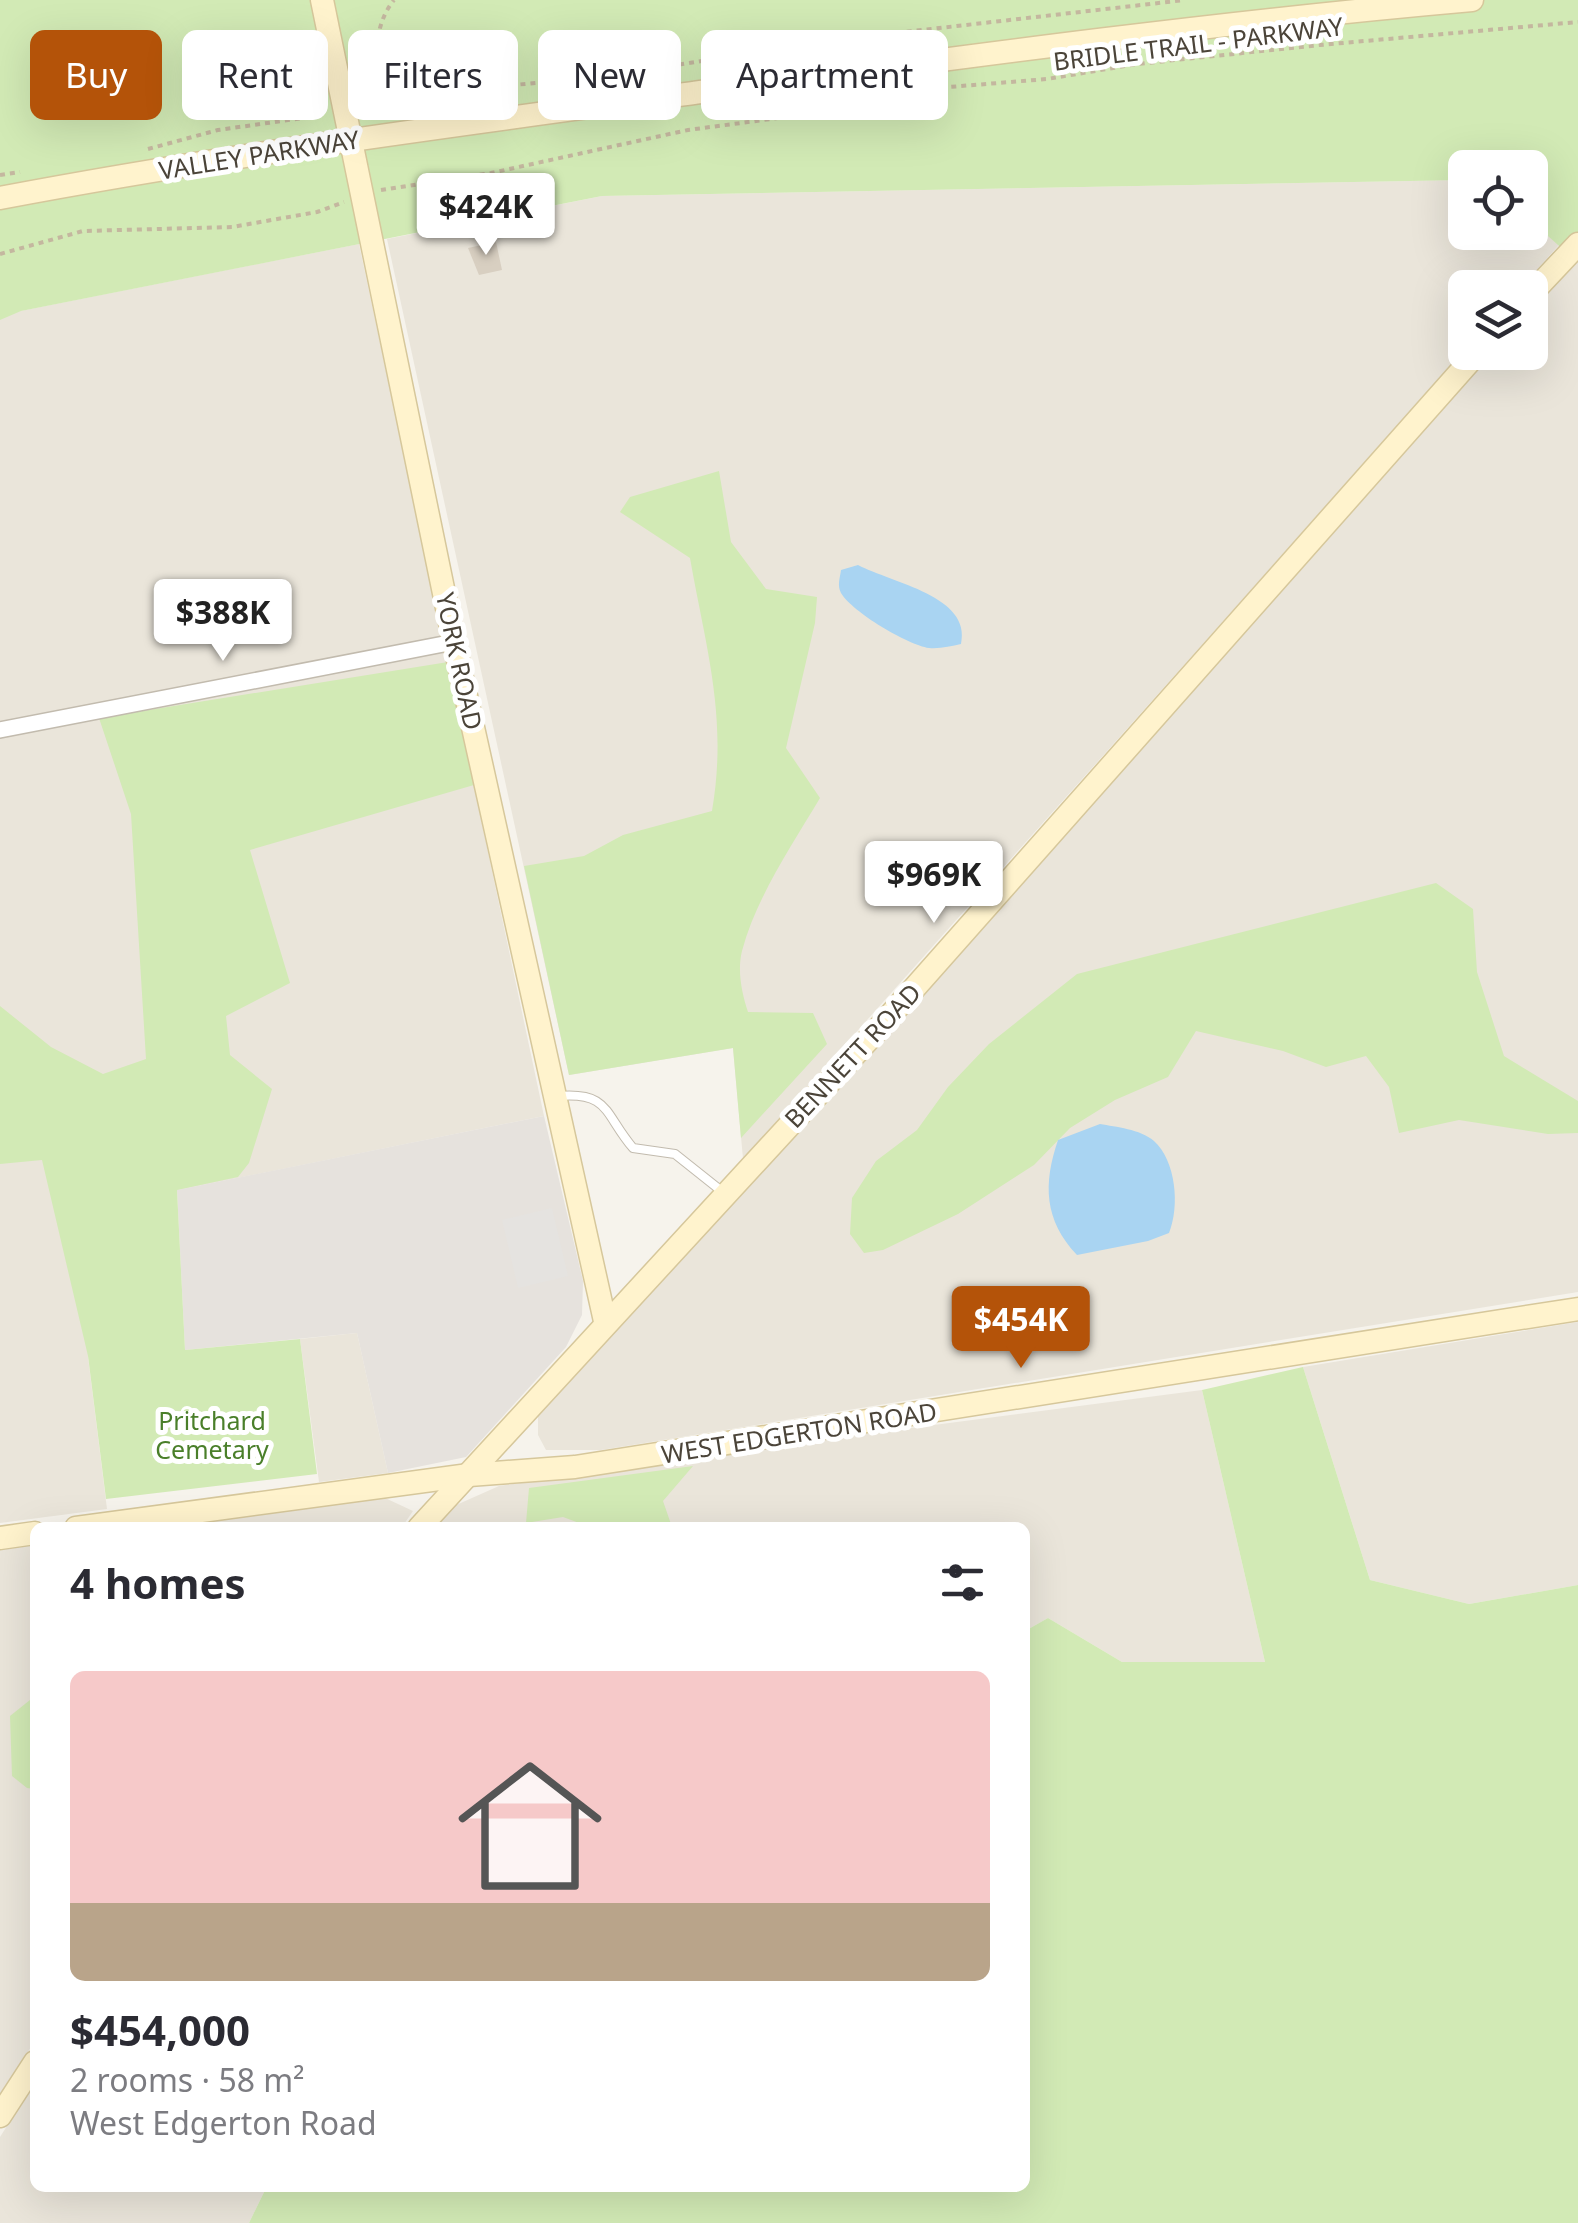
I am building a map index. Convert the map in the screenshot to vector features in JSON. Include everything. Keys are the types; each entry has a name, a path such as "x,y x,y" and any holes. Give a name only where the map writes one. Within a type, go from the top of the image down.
{"street":[{"name":"YORK ROAD","path":"322,0 454,642 605,1321"},
{"name":"VALLEY PARKWAY","path":"0,198 351,140 864,70 1344,11 1472,0"},
{"path":"1548,275 1578,244"},
{"name":"BENNETT ROAD","path":"425,1522 605,1321 879,1028 1462,370"},
{"path":"0,730 454,642"},
{"name":"WEST EDGERTON ROAD","path":"120,1522 469,1475 576,1467 1578,1308"},
{"path":"0,1538 30,1534"},
{"path":"0,2116 30,2070"}],"lane":[{"path":"555,1096 586,1094 598,1099 633,1148 675,1154 724,1193"}],"path":[{"path":"380,30 385,11 394,0"},
{"path":"518,85 605,76 812,43 1185,0"},
{"name":"BRIDLE TRAIL - PARKWAY","path":"0,254 83,231 250,224 317,212 400,184 492,173 688,130 831,111 937,88 1047,79 1137,64 1303,46 1578,22"},
{"path":"146,150 200,134 333,114"},
{"path":"0,175 20,172"}],"shaded area":[{"path":"1448,180 1448,250 1548,250 1548,236 1559,245 1536,270 1448,270 1448,369 743,1159 733,1048 569,1075 387,239 602,196"},
{"path":"359,244 544,1116 178,1190 88,1357 107,1509 0,1523 0,315"},
{"path":"1578,256 1578,1292 601,1450 546,1450 538,1435 538,1415 1477,370 1548,370 1548,290"},
{"path":"544,1116 583,1281 582,1315 566,1347 466,1457 388,1473 357,1333 185,1350 177,1190"},
{"path":"552,1208 568,1276 518,1288 502,1220"},
{"path":"1578,1322 1578,1585 1469,1604 1370,1580 1303,1367"},
{"path":"357,1333 388,1473 319,1482 300,1339"},
{"path":"1202,1390 1265,1662 1122,1662 1048,1618 1030,1628 1030,1522 435,1522 445,1510 499,1486"},
{"path":"383,1497 413,1511 405,1522 190,1522"},
{"path":"30,1544 30,2049 0,2094 0,1548"},
{"path":"30,2090 30,2192 264,2192 249,2223 0,2223 0,2137"}],"green space":[{"path":"0,0 1578,0 1578,241 1567,253 1548,236 1548,150 1448,150 1448,180 602,196 21,311 0,320"},
{"path":"719,471 731,542 766,589 817,597 815,623 786,748 820,798 756,911 742,951 740,974 748,1012 813,1013 827,1044 741,1138 733,1048 569,1075 524,866 584,856 623,835 712,811 718,745 716,714 690,558 620,512 630,497"},
{"name":"Pritchard Cemetary","path":"448,662 474,785 250,850 290,983 226,1016 230,1055 272,1089 249,1163 238,1177 177,1190 185,1350 300,1339 317,1474 106,1499 88,1356 42,1160 0,1164 0,1006 51,1047 103,1074 146,1059 131,814 99,718"},
{"path":"1436,883 1473,909 1477,972 1504,1056 1578,1101 1578,1133 1548,1134 1459,1120 1399,1133 1389,1087 1366,1056 1326,1067 1283,1051 1196,1031 1168,1077 1115,1100 1070,1128 1034,1165 958,1214 883,1250 864,1253 850,1234 852,1198 876,1161 917,1130 948,1087 989,1044 1077,974"},
{"path":"1303,1367 1370,1580 1469,1604 1578,1585 1578,2223 249,2223 264,2192 1030,2192 1030,1628 1048,1618 1122,1662 1265,1662 1202,1390"},
{"path":"693,1466 663,1501 670,1522 576,1522 563,1517 526,1522 529,1488"},
{"path":"30,1700 30,1788 12,1776 10,1716"}],"water":[{"path":"858,565 942,603 961,628 961,644 920,646 856,609 841,593 839,584 841,570"},
{"path":"1100,1124 1142,1134 1161,1150 1174,1184 1172,1222 1169,1233 1148,1241 1077,1255 1053,1215 1050,1172 1058,1140"}],"building":[{"path":"496,242 502,270 479,275 468,248"}]}
